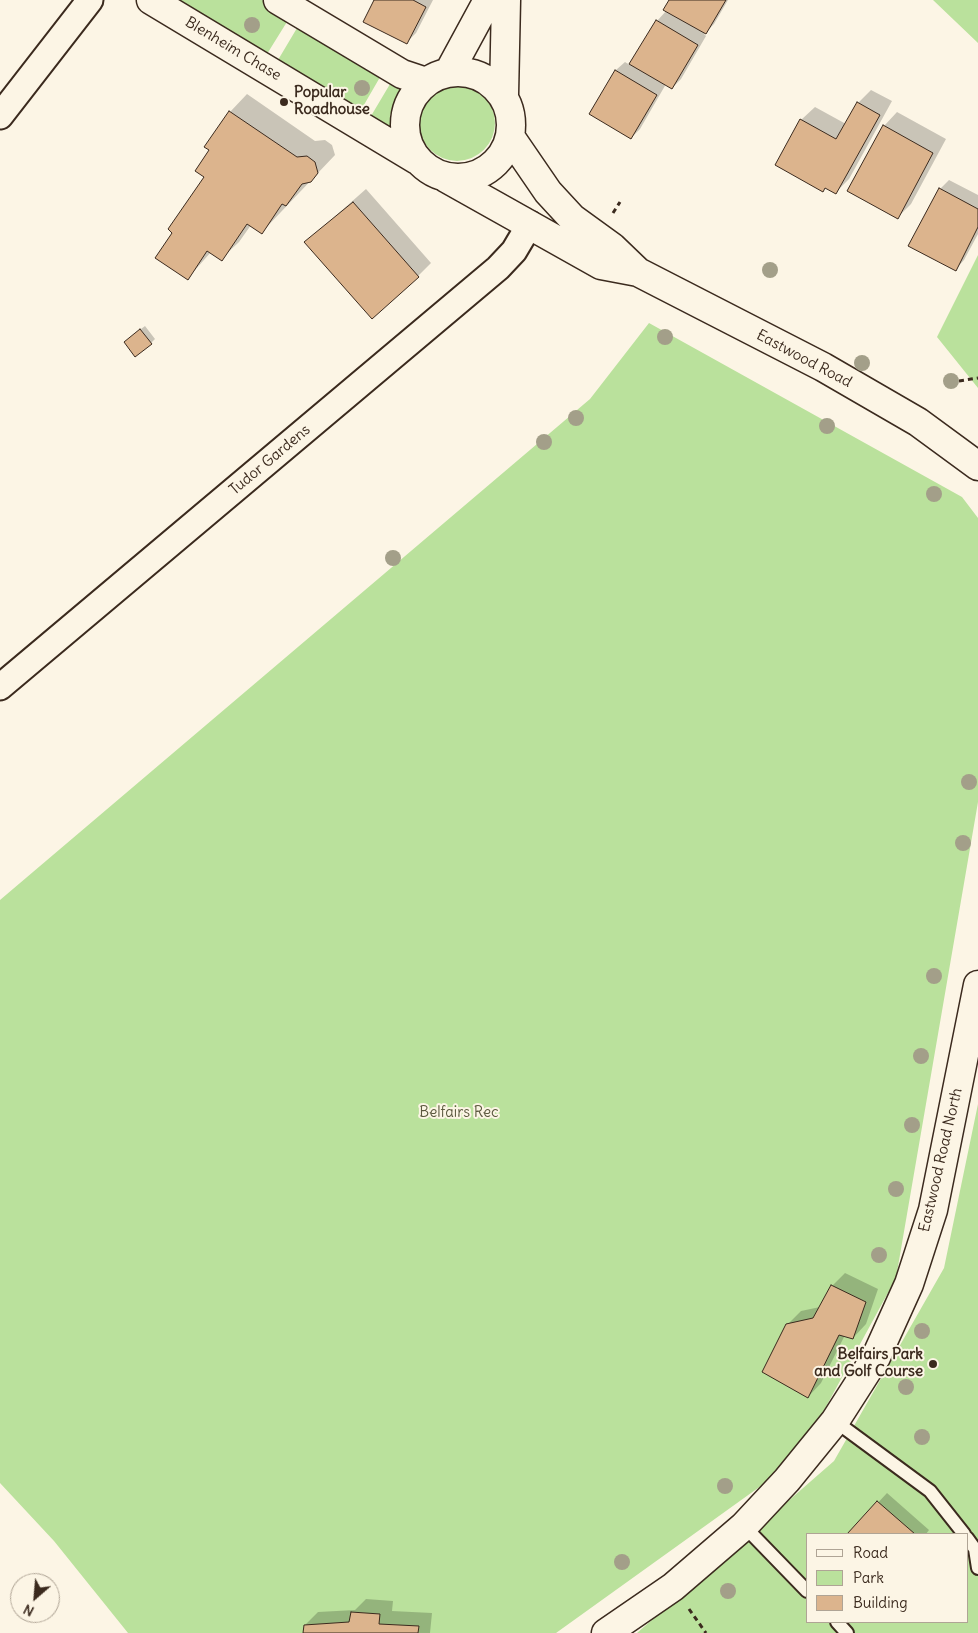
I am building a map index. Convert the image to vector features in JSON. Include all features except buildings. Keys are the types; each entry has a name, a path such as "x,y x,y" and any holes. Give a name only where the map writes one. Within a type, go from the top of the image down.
{"street":[{"path":"0,116 90,0"},
{"name":"Blenheim Chase","path":"151,0 418,160"},
{"path":"278,0 402,74 437,77 468,72 486,79 504,95"},
{"path":"488,0 437,77 411,99 405,116 408,144 418,160 429,170 446,178 464,179 482,173 500,159 510,138 510,116 504,95 506,0"},
{"name":"Eastwood Road","path":"510,138 548,192 572,218 612,247 638,272"},
{"name":"Eastwood Road","path":"446,178 601,265 638,272 823,367 918,422 971,460"},
{"name":"Tudor Gardens","path":"0,687 498,268 514,251 530,224"},
{"name":"Eastwood Road North","path":"606,1633 673,1587 744,1526 786,1480 835,1421 876,1357 909,1284 933,1210 978,985"}],"lane":[{"path":"835,1421 930,1491 963,1533"},
{"path":"744,1526 806,1590"},
{"path":"968,1539 975,1549 978,1568"},
{"path":"838,1623 847,1633"}],"path":[{"path":"959,381 978,378"}],"green space":[{"path":"178,0 262,0 290,17 267,54"},
{"path":"933,0 978,0 978,43"},
{"path":"300,23 383,72 361,110 278,60"},
{"path":"393,79 405,85 390,115 391,128 371,116"},
{"path":"450,85 464,85 478,91 489,102 495,116 492,138 484,150 464,161 450,161 436,155 425,144 419,130 419,116 425,102 436,91"},
{"path":"978,255 978,388 937,337"},
{"name":"Belfairs Rec","path":"649,323 962,497 978,518 978,802 896,1278 797,1460 556,1633 128,1633 54,1541 0,1483 0,900 590,399"},
{"name":"Belfairs Park and Golf Course","path":"978,1104 978,1633 637,1633 834,1461 944,1268"}],"place":[{"name":"Popular Roadhouse","path":"284,102"},
{"name":"Belfairs Park and Golf Course","path":"933,1364"}]}
